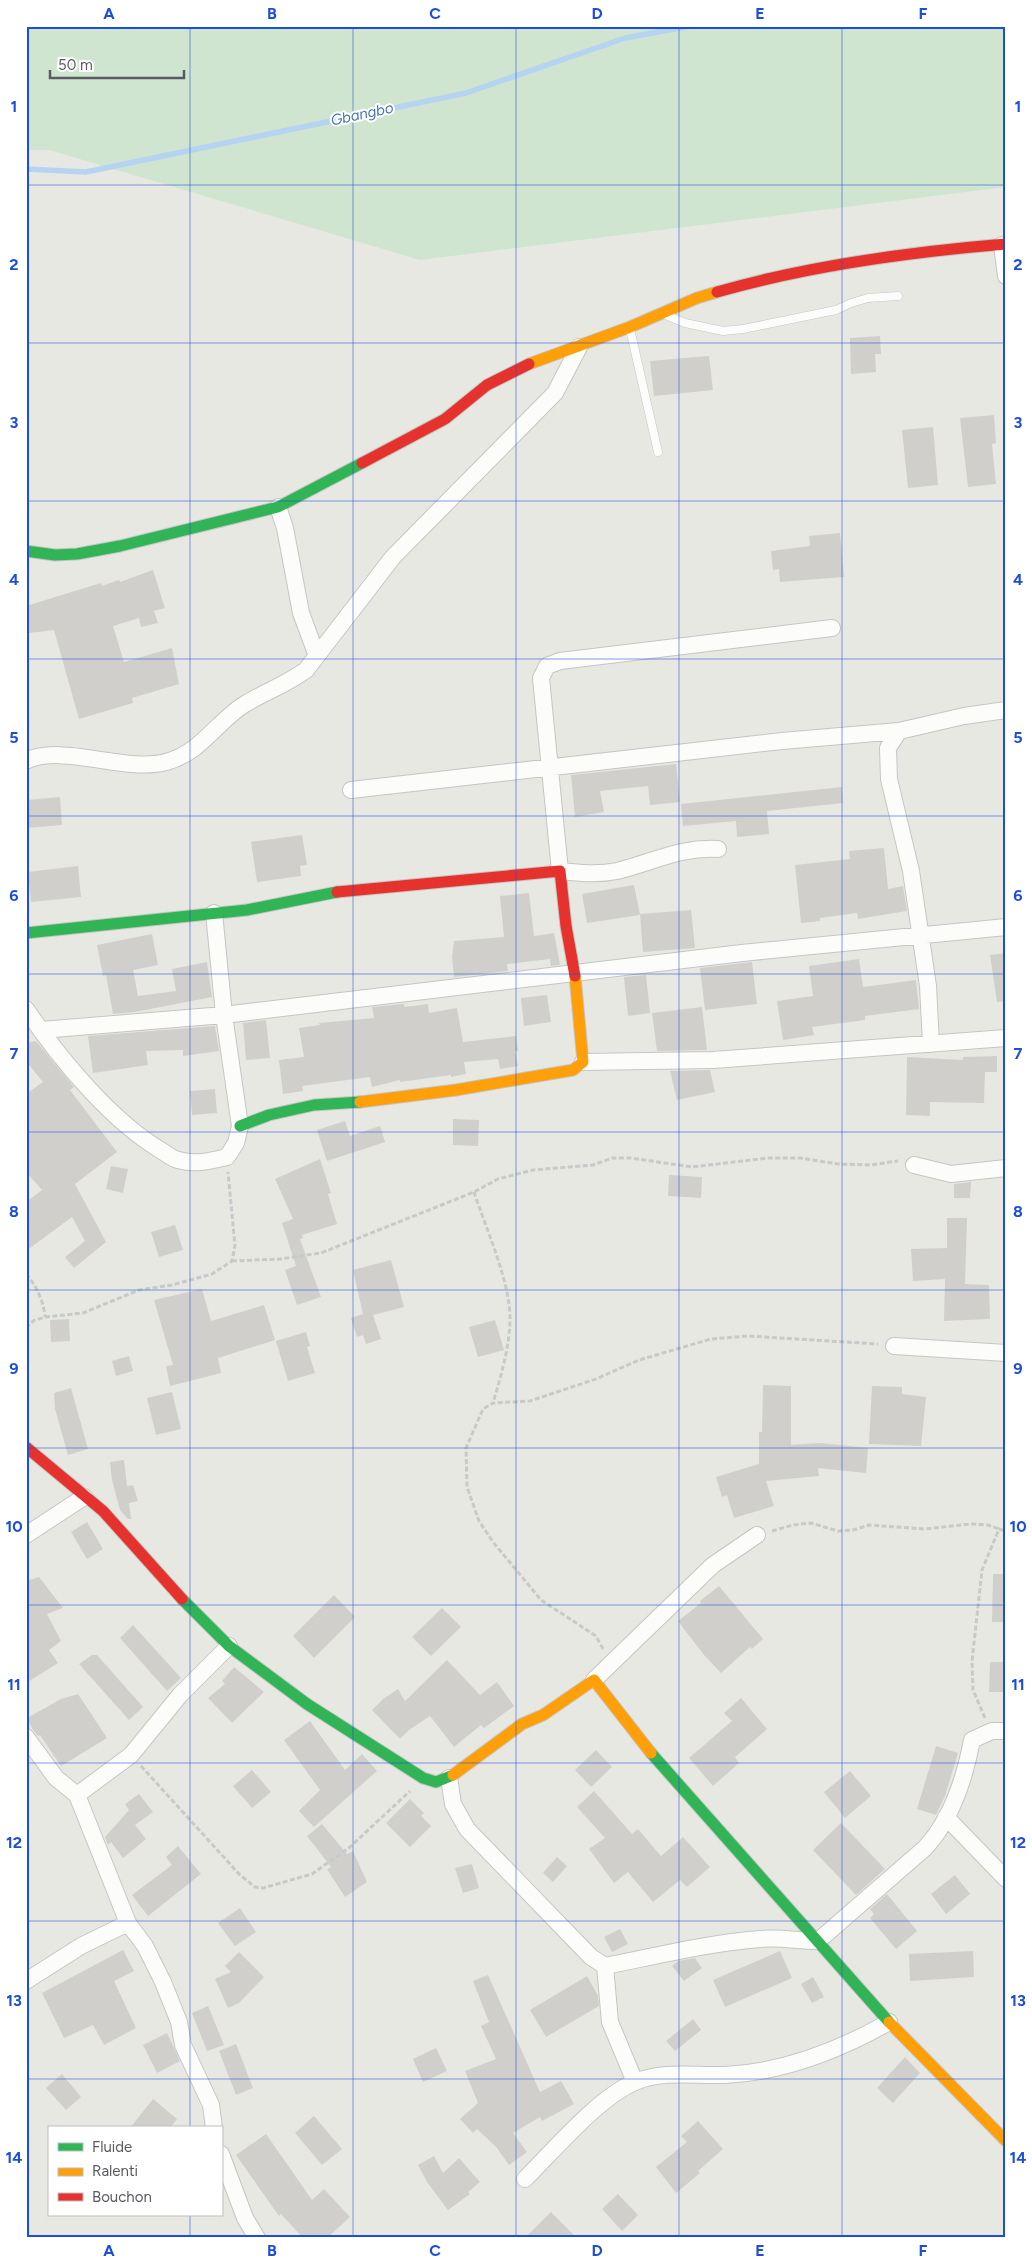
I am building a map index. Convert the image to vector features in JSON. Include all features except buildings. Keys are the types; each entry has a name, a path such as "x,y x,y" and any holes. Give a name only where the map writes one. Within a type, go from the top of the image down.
{"street":[{"path":"26,551 55,555 77,554 120,546 278,507 445,419 487,385 535,362 630,328 697,298 771,278 863,260 955,248 1004,244 1006,276"},
{"path":"26,761 33,757 50,755 142,764 166,762 195,749 244,704 294,679 306,670 393,557 554,393 579,347"},
{"path":"278,507 286,528 301,613 317,656"},
{"path":"240,1126 269,1115 314,1105 353,1103 456,1090 574,1070 580,1066 583,1062 575,974 566,926 541,678 547,666 560,660 832,628"},
{"path":"351,790 550,769 782,741 899,731 964,716 1006,710"},
{"path":"899,731 888,748 890,779 911,871 928,986 931,1044"},
{"path":"26,933 248,910 351,889 560,871 595,874 617,871 680,851 697,848 718,849"},
{"path":"26,1009 95,1095 140,1139 176,1160 198,1164 227,1157 236,1142 240,1126 224,1015 214,913"},
{"path":"41,1030 224,1015 919,935 1006,927"},
{"path":"583,1062 713,1060 1006,1038"},
{"path":"914,1165 951,1174 1006,1168"},
{"path":"894,1346 1006,1353"},
{"path":"26,1447 84,1498 103,1511 162,1579 229,1646 307,1704 423,1778 436,1782 449,1778 522,1724 543,1715 594,1680 713,1565 756,1535"},
{"path":"26,1535 84,1498"},
{"path":"77,1795 131,1755 180,1695 229,1646"},
{"path":"594,1680 640,1741 889,2022 1006,2141"},
{"path":"449,1778 453,1804 467,1829 591,1957 605,1966 760,1938 818,1941 925,1848 938,1834 961,1780 972,1740 999,1731"},
{"path":"26,1737 56,1778 77,1795 128,1923 145,1946 163,1982 179,2022 183,2046 211,2105 214,2126"},
{"path":"946,1816 1006,1879"},
{"path":"26,1981 81,1946 128,1923"},
{"path":"605,1966 610,2022 634,2082"},
{"path":"525,2179 611,2094 634,2082 653,2076 726,2075 782,2068 837,2048 889,2022"},
{"path":"222,2157 245,2218 258,2238"}],"lane":[{"path":"661,313 685,323 723,330 743,330 836,310 868,298 898,296"},
{"path":"630,328 658,452"}],"path":[{"path":"227,1157 235,1246 232,1261"},
{"path":"26,1328 34,1321 45,1317 82,1313 139,1290 212,1274 232,1261 280,1259 321,1253 474,1192 498,1179 533,1170 593,1165 612,1158 630,1158 692,1167 768,1158 792,1158 838,1164 870,1164 895,1161 914,1165"},
{"path":"474,1192 503,1279 510,1319 507,1354 493,1403"},
{"path":"26,1274 32,1281 44,1308 45,1317"},
{"path":"611,1663 596,1636 541,1600 493,1542 479,1521 467,1487 466,1448 483,1409 493,1403 530,1401 596,1379 639,1360 711,1339 748,1336 894,1346"},
{"path":"756,1535 793,1525 811,1523 838,1531 852,1530 870,1525 925,1529 970,1524 988,1525 1006,1531"},
{"path":"999,1529 982,1570 972,1661 974,1690 981,1710 999,1731"},
{"path":"131,1755 240,1875 254,1887 263,1888 312,1874 350,1847 423,1778"}],"green space":[{"path":"26,26 1006,26 1006,187 420,260 49,150 26,150"}],"waterway":[{"name":"Gbangbo","path":"26,169 86,172 466,93 625,38 691,26"}],"traffic: fast":[{"path":"26,551 55,555 77,554 120,546 278,507 362,463"},
{"path":"26,933 247,910 337,892"},
{"path":"240,1126 269,1115 314,1105 360,1102"},
{"path":"182,1599 229,1646 307,1704 423,1778 436,1782 453,1775"},
{"path":"651,1753 889,2022"}],"traffic: slow":[{"path":"529,364 630,327 697,298 717,292"},
{"path":"360,1102 456,1090 573,1070 583,1062 575,976"},
{"path":"453,1775 522,1724 543,1715 594,1680 651,1753"},
{"path":"889,2022 1006,2141"}],"traffic: jam":[{"path":"717,292 788,274 860,261 1006,244"},
{"path":"362,463 445,419 487,385 529,364"},
{"path":"337,892 560,871 566,926 575,976"},
{"path":"26,1447 103,1511 182,1599"}]}
